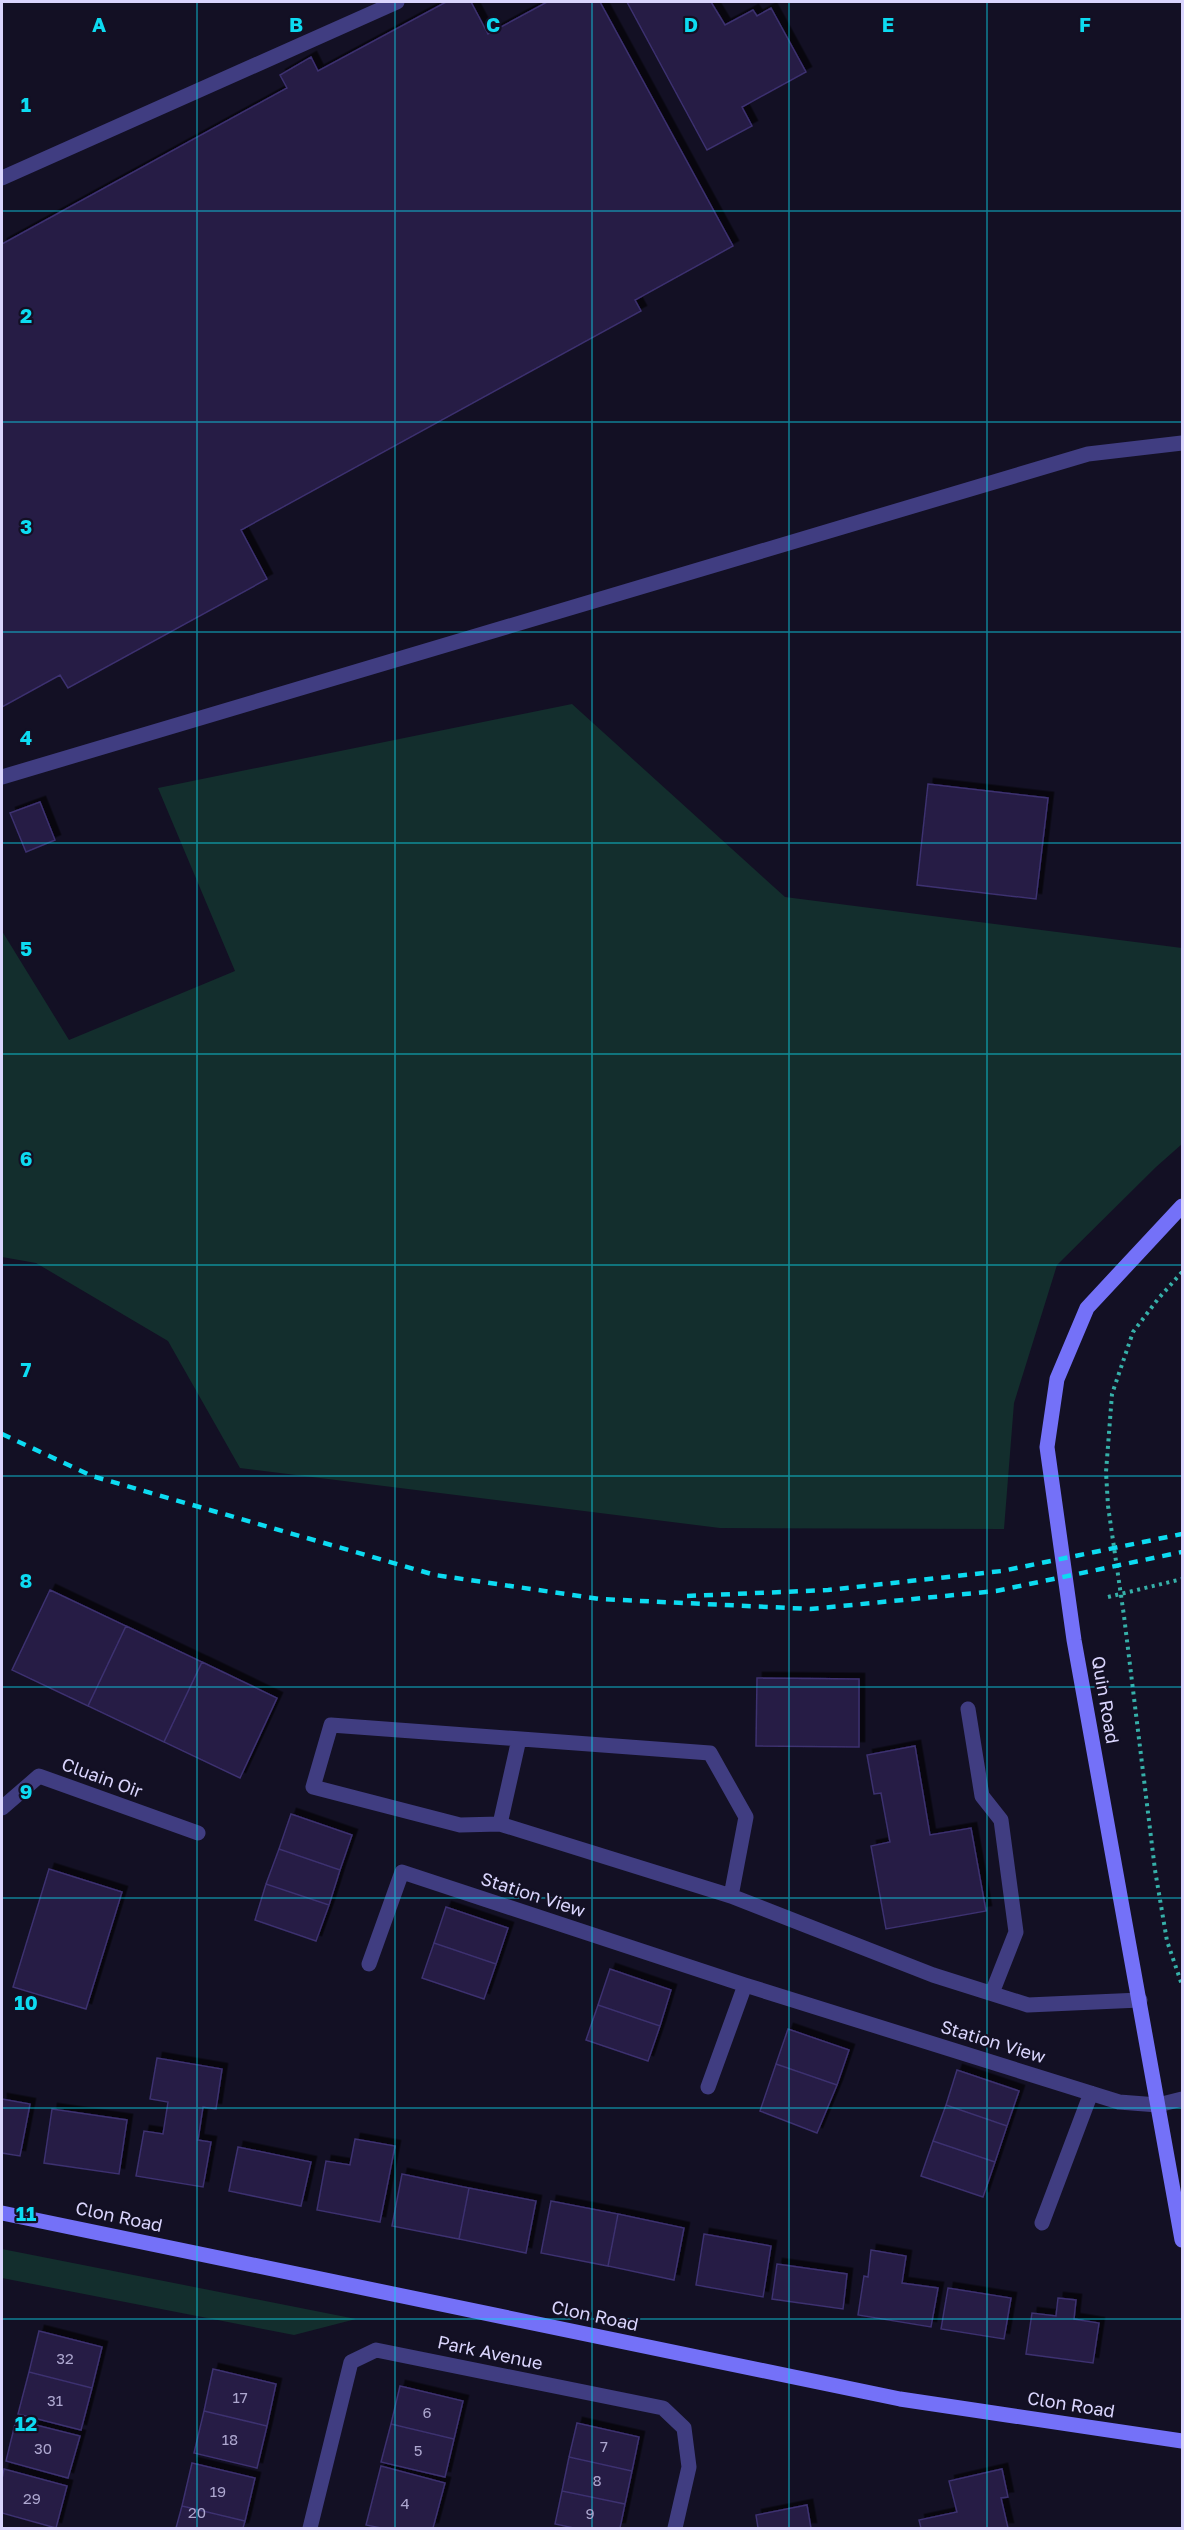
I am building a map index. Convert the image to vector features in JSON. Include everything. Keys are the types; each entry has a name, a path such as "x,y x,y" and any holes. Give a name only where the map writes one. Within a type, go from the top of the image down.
{"main road":[{"name":"Quin Road","path":"1182,1206 1087,1308 1057,1379 1047,1447 1074,1640 1181,2220 1182,2240"},
{"name":"Clon Road","path":"2,2213 900,2399 1182,2441"}],"street":[{"path":"2,178 397,2"},
{"path":"2,777 1088,454 1182,443"},
{"path":"968,1709 982,1796 1001,1820 1016,1932 992,1994"},
{"path":"730,1896 746,1817 710,1753 332,1725 313,1786 460,1825 500,1824 730,1896 933,1975 1028,2005 1140,2000"},
{"path":"500,1824 519,1739"},
{"name":"Cluain Oir","path":"2,1808 39,1776 198,1833"},
{"name":"Station View","path":"369,1964 402,1872 745,1985 1119,2102 1158,2105 1182,2099"},
{"path":"708,2087 745,1985"},
{"path":"1042,2223 1091,2093"},
{"name":"Park Avenue","path":"309,2529 351,2362 376,2350 663,2408 684,2428 689,2467 675,2529"}],"path":[{"path":"1182,1272 1133,1332 1112,1394 1106,1472 1108,1506 1155,1870 1167,1941 1182,1986"},
{"path":"1108,1597 1182,1580"}],"green space":[{"path":"572,704 785,897 1182,948 1182,1144 1057,1265 1014,1403 1004,1529 720,1528 240,1468 168,1341 36,1263 2,1257 2,931 69,1040 235,971 158,788"},
{"path":"2,2249 356,2319 294,2335 2,2278"}],"building":[{"path":"446,2 471,2 488,34 547,2 600,2 733,246 635,300 641,311 241,530 267,579 68,688 60,675 2,707 2,244 287,88 280,75 311,57 318,71"},
{"path":"627,2 711,2 725,25 753,10 757,16 771,8 806,72 742,107 752,126 707,150"},
{"path":"928,784 1048,798 1036,899 917,885"},
{"path":"40,802 55,840 26,852 10,813"},
{"path":"50,1590 126,1626 88,1706 12,1670"},
{"path":"126,1626 202,1662 164,1742 88,1706"},
{"path":"202,1662 277,1698 240,1778 164,1742"},
{"path":"757,1678 859,1679 859,1747 756,1746"},
{"path":"915,1746 930,1835 971,1828 986,1911 886,1929 871,1846 890,1842 881,1793 874,1794 867,1755"},
{"path":"291,1814 352,1835 340,1870 279,1849"},
{"path":"279,1849 340,1870 329,1905 266,1884"},
{"path":"49,1869 122,1892 86,2009 13,1987"},
{"path":"266,1884 329,1905 316,1941 255,1920"},
{"path":"446,1907 508,1928 496,1964 434,1943"},
{"path":"434,1943 496,1964 484,1999 422,1978"},
{"path":"610,1969 671,1990 660,2026 598,2005"},
{"path":"598,2005 660,2026 648,2061 586,2040"},
{"path":"788,2029 849,2050 837,2085 776,2064"},
{"path":"157,2058 222,2069 216,2109 203,2107 198,2140 211,2142 203,2187 136,2176 144,2131 163,2134 168,2102 150,2099"},
{"path":"776,2064 837,2085 817,2133 760,2111"},
{"path":"957,2070 1019,2091 1007,2126 946,2105"},
{"path":"2,2099 30,2104 20,2156 2,2153"},
{"path":"946,2105 1007,2126 995,2162 933,2141"},
{"path":"52,2109 127,2120 119,2174 44,2163"},
{"path":"355,2139 395,2146 380,2222 317,2210 326,2161 350,2165"},
{"path":"933,2141 995,2162 983,2197 921,2176"},
{"path":"238,2147 311,2162 301,2206 229,2191"},
{"path":"402,2174 469,2188 459,2239 392,2226"},
{"path":"469,2188 536,2201 526,2253 459,2239"},
{"path":"551,2201 618,2214 608,2266 541,2253"},
{"path":"618,2214 684,2228 674,2280 608,2266"},
{"path":"704,2234 771,2246 763,2297 696,2285"},
{"path":"871,2250 906,2256 902,2283 938,2288 931,2327 858,2315 864,2276 868,2277"},
{"path":"777,2264 847,2274 843,2309 772,2299"},
{"path":"948,2288 1011,2298 1004,2339 941,2329"},
{"path":"1058,2298 1076,2300 1074,2319 1099,2323 1093,2363 1026,2354 1032,2313 1056,2316"},
{"path":"39,2331 102,2347 92,2388 29,2372"},
{"path":"213,2369 276,2384 267,2426 204,2411"},
{"path":"29,2372 92,2388 81,2430 18,2414"},
{"path":"400,2386 463,2401 454,2439 391,2424"},
{"path":"204,2411 267,2426 257,2468 194,2453"},
{"path":"16,2420 80,2436 68,2478 6,2461"},
{"path":"577,2423 639,2437 632,2471 569,2457"},
{"path":"391,2424 454,2439 445,2477 381,2462"},
{"path":"569,2457 632,2471 625,2504 562,2491"},
{"path":"192,2463 255,2478 245,2521 182,2506"},
{"path":"381,2466 445,2483 433,2528 381,2528 366,2525"},
{"path":"4,2469 67,2486 56,2528 2,2513"},
{"path":"1002,2469 1008,2497 1001,2498 1008,2528 921,2528 919,2520 957,2512 949,2481"},
{"path":"562,2491 625,2504 620,2528 574,2528 555,2524"},
{"path":"807,2505 811,2528 758,2528 756,2515"},
{"path":"182,2506 245,2521 243,2528 176,2528"}],"railway":[{"path":"2,1434 92,1476 435,1575 600,1599 810,1609 996,1591 1182,1552"},
{"path":"687,1596 828,1590 1002,1571 1182,1534"}]}
